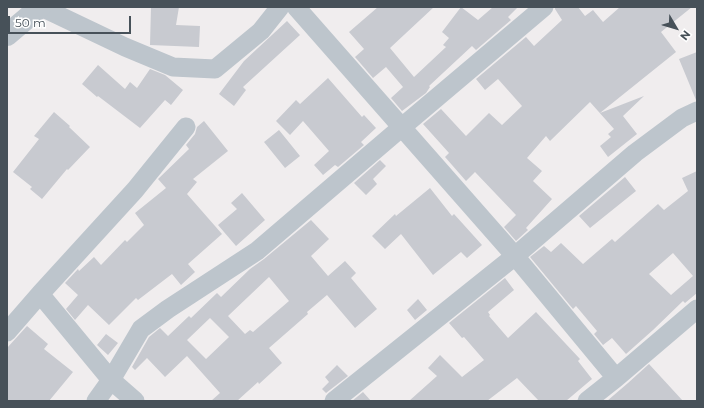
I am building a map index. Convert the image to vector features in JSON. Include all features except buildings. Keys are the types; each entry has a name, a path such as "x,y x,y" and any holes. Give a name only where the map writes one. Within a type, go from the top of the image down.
{"street":[{"path":"7,35 41,7 125,47 173,67 215,69 261,31 280,7"},
{"path":"296,7 516,256 616,378"},
{"path":"96,401 111,380 141,328 257,251 544,7"},
{"path":"334,401 516,256 635,153 682,118 697,111"},
{"path":"7,332 135,190 186,127"},
{"path":"40,294 111,380 135,401"},
{"path":"588,401 697,309"}]}
